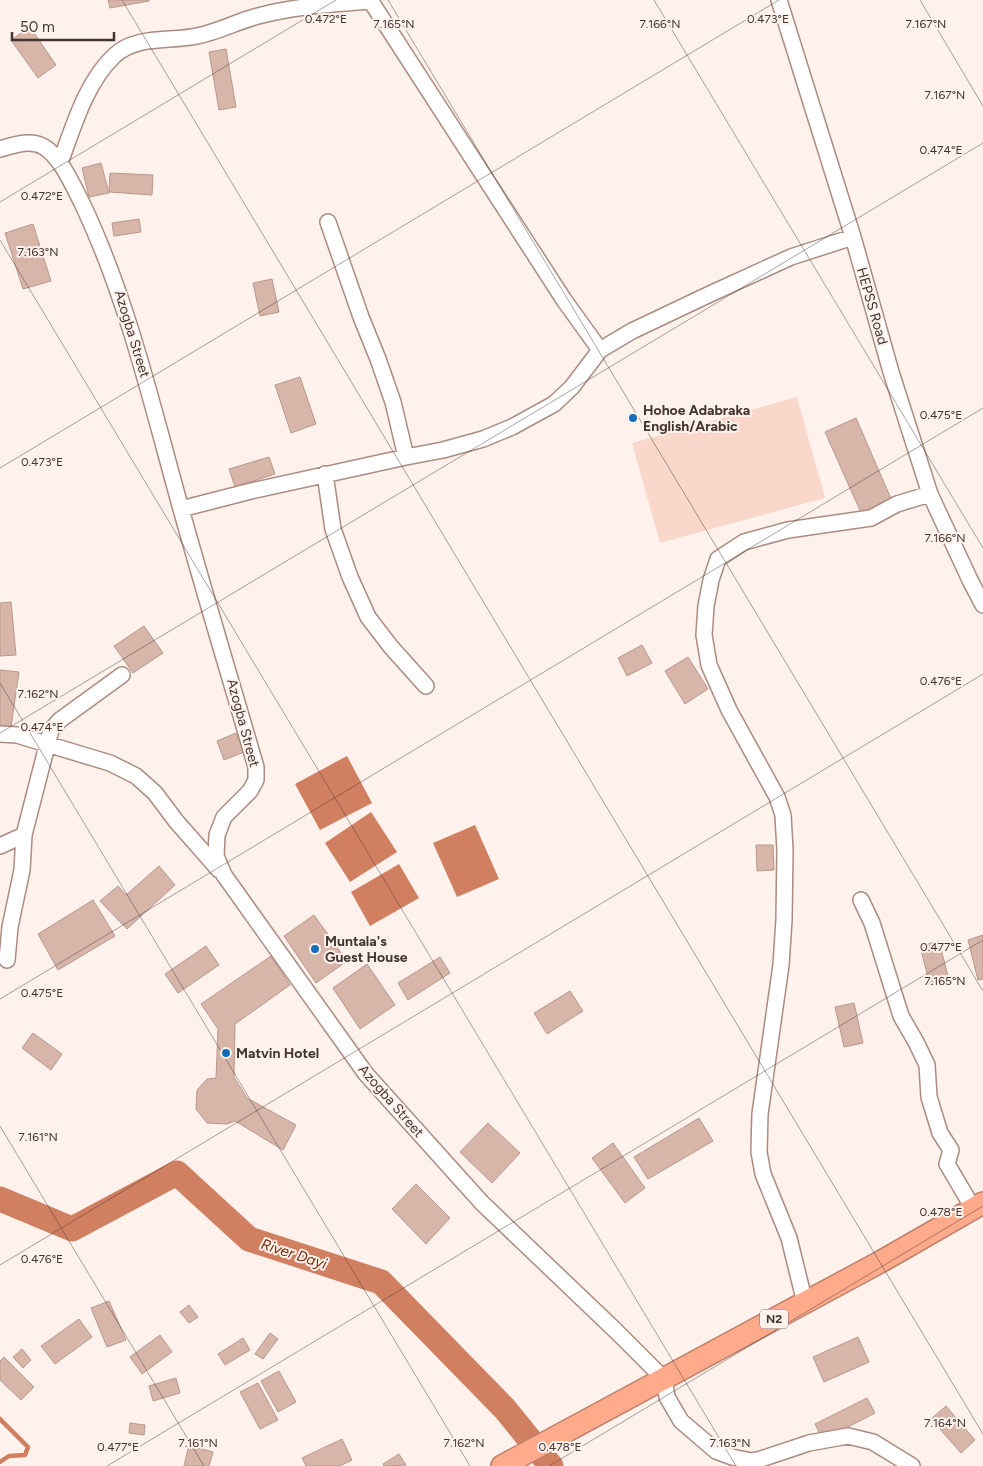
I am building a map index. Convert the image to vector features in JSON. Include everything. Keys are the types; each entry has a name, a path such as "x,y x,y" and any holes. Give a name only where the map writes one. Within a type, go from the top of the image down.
{"highway":[{"name":"N2","path":"508,1463 882,1262 978,1206"}],"street":[{"path":"60,163 79,112 98,73 115,54 135,43 198,36 258,15 371,0 564,300 600,350"},
{"name":"HEPSS Road","path":"779,0 853,237 891,372 930,494 983,605"},
{"name":"Azogba Street","path":"0,149 27,142 44,147 60,163 72,183 98,237 116,282 144,372 181,509 256,767 256,780 250,791 224,817 217,835 216,856 224,875 366,1074 482,1203 664,1378"},
{"path":"328,222 393,402 406,456"},
{"path":"181,509 325,474 406,456 444,450 483,438 529,418 554,404 572,386 600,350 632,331 791,257 853,237"},
{"path":"325,474 333,529 350,577 368,617 391,648 426,686"},
{"path":"804,1303 789,1238 763,1174 759,1152 760,1114 781,965 785,850 783,815 777,797 729,710 709,665 704,635 706,606 718,559 744,542 788,530 871,518 897,504 930,494"},
{"path":"7,960 10,927 22,870 24,834 51,730 55,724 122,675"},
{"path":"0,734 17,735 110,763 136,776 155,793 176,821 224,875"},
{"path":"0,846 24,834"},
{"path":"861,900 872,923 901,1016 927,1065 929,1097 940,1133 951,1150 947,1164 978,1206"},
{"path":"664,1378 667,1397 681,1421 716,1451 732,1457 751,1462 809,1443 848,1436 873,1442 912,1466"}],"shaded area":[{"path":"797,397 825,498 660,543 632,443"},
{"path":"347,756 372,803 320,830 295,784"},
{"path":"371,812 397,852 350,882 325,843"},
{"path":"475,825 499,879 457,897 433,843"},
{"path":"399,864 419,898 370,926 351,892"}],"building":[{"path":"108,0 149,0 149,1 110,8"},
{"path":"30,27 56,65 38,78 11,40"},
{"path":"226,49 236,107 219,110 209,52"},
{"path":"101,163 109,193 89,197 82,168"},
{"path":"110,173 153,175 152,195 109,192"},
{"path":"139,219 141,232 114,236 112,223"},
{"path":"33,224 51,281 23,289 5,233"},
{"path":"272,279 279,312 260,316 253,283"},
{"path":"300,377 316,424 291,433 275,385"},
{"path":"856,418 892,501 862,515 825,432"},
{"path":"269,457 275,474 235,487 229,469"},
{"path":"11,602 16,655 0,656 0,603"},
{"path":"144,626 163,653 133,673 114,646"},
{"path":"642,645 652,663 627,676 618,658"},
{"path":"688,657 708,689 685,704 665,671"},
{"path":"0,670 19,672 11,727 0,726"},
{"path":"236,733 244,752 224,760 217,741"},
{"path":"756,845 773,845 774,870 757,871"},
{"path":"159,866 175,885 127,929 100,901 118,886 126,895"},
{"path":"93,900 115,936 58,970 38,934"},
{"name":"Muntala's Guest House","path":"314,915 347,961 316,983 284,936"},
{"path":"983,935 983,979 978,980 968,940"},
{"path":"939,941 949,980 930,985 920,946"},
{"path":"206,946 219,965 178,993 165,974"},
{"name":"Matvin Hotel","path":"271,956 290,985 235,1024 234,1077 247,1098 296,1125 283,1150 235,1121 227,1124 207,1123 196,1109 197,1090 207,1079 216,1078 218,1029 201,1004"},
{"path":"440,957 450,973 408,1000 398,983"},
{"path":"367,964 395,1005 360,1029 333,988"},
{"path":"570,991 583,1011 547,1034 534,1013"},
{"path":"854,1003 863,1043 844,1047 835,1007"},
{"path":"33,1033 62,1054 51,1070 22,1048"},
{"path":"699,1118 713,1141 648,1179 634,1157"},
{"path":"488,1123 520,1153 492,1183 460,1152"},
{"path":"613,1143 645,1188 625,1203 592,1158"},
{"path":"416,1184 450,1218 426,1244 392,1209"},
{"path":"109,1301 126,1340 107,1347 91,1308"},
{"path":"189,1305 198,1317 189,1323 180,1312"},
{"path":"79,1319 92,1337 55,1364 41,1346"},
{"path":"270,1333 278,1339 263,1359 255,1354"},
{"path":"160,1335 172,1352 142,1374 130,1357"},
{"path":"858,1337 869,1362 824,1382 813,1357"},
{"path":"243,1338 250,1350 225,1365 218,1354"},
{"path":"22,1349 31,1360 23,1368 13,1357"},
{"path":"4,1357 34,1387 21,1400 0,1380 0,1361"},
{"path":"279,1371 296,1402 278,1412 261,1381"},
{"path":"176,1378 180,1393 153,1401 149,1386"},
{"path":"258,1383 278,1420 260,1429 240,1392"},
{"path":"867,1398 875,1413 823,1440 815,1424"},
{"path":"946,1406 975,1440 961,1453 931,1419"},
{"path":"130,1423 145,1425 144,1435 129,1433"},
{"path":"342,1439 352,1460 340,1466 306,1466 302,1458"},
{"path":"189,1445 213,1452 209,1466 184,1466"},
{"path":"399,1454 406,1465 384,1466 383,1464"}],"waterway":[{"name":"River Dayi","path":"0,1199 72,1229 177,1173 249,1239 381,1282 505,1409 551,1466"},
{"path":"0,1419 28,1447 25,1455 9,1456 0,1462"}],"place":[{"name":"Hohoe Adabraka English/Arabic","path":"633,418"},
{"name":"Muntala's Guest House","path":"315,949"},
{"name":"Matvin Hotel","path":"226,1053"}]}
